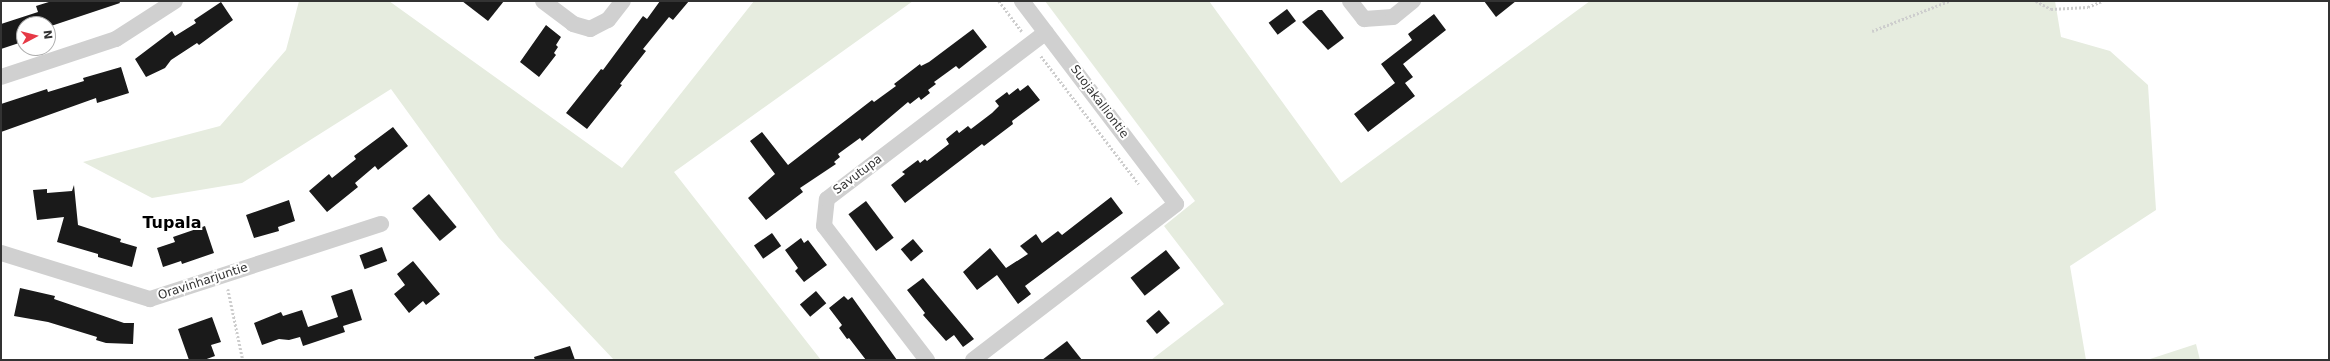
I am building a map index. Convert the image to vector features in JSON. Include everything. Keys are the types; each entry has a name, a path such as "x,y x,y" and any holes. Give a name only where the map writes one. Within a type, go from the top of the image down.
{"street":[{"path":"1,77 116,40 175,1"},
{"path":"543,1 573,24 590,29 608,20 622,1"},
{"name":"Suojakalliontie","path":"973,360 1176,204 1022,1"},
{"path":"1350,1 1364,19 1393,17 1413,1"},
{"name":"Savutupa","path":"927,360 824,226 827,198 1046,32"},
{"name":"Oravinharjuntie","path":"1,253 150,299 381,224"}],"path":[{"path":"999,1 1143,189"},
{"path":"1872,31 1949,1"},
{"path":"2036,1 2051,9 2088,7 2102,1"},
{"path":"225,275 243,360"}],"shaded area":[{"path":"299,1 389,1 622,168 754,1 913,1 674,172 821,360 614,360 499,238 391,89 242,183 152,198 83,162 220,126 286,50"},
{"path":"1045,1 1209,1 1341,183 1590,1 2055,1 2061,37 2110,51 2148,85 2156,210 2070,266 2086,360 1151,360 1224,304 1164,226 1195,201"},
{"path":"2196,344 2200,360 2147,360"}],"building":[{"path":"52,1 119,1 120,3 56,24 56,16 26,16 38,12 36,6"},
{"path":"462,1 504,1 488,21"},
{"path":"660,1 689,1 673,20 669,17 643,49 646,51 620,84 622,85 587,129 566,113 601,69 603,70 643,16 647,19"},
{"path":"1484,1 1516,1 1496,17"},
{"path":"221,2 233,20 199,45 197,43 171,60 165,68 146,77 135,59 172,31 175,36 196,23 194,20"},
{"path":"1287,9 1296,21 1278,35 1269,23"},
{"path":"1318,10 1322,10 1344,38 1328,50 1302,22"},
{"path":"1434,14 1446,30 1403,64 1413,77 1405,83 1415,96 1368,132 1354,114 1395,83 1381,64 1412,40 1408,34"},
{"path":"16,19 16,44 1,49 1,24"},
{"path":"546,25 561,37 556,45 558,47 554,53 556,55 539,77 520,62"},
{"path":"973,29 987,47 959,69 956,66 934,82 936,84 928,90 930,93 921,100 919,97 910,104 908,102 862,141 860,138 838,154 840,157 834,162 836,164 800,188 803,192 766,220 748,198 775,174 750,141 762,132 788,165 872,100 874,102 896,86 894,84 920,64 921,66 929,62"},
{"path":"121,67 129,93 97,103 96,98 1,132 1,104 47,89 48,92 84,81 83,78"},
{"path":"1028,85 1040,100 1012,121 1013,124 984,146 982,144 905,203 891,185 905,174 902,172 918,160 920,163 925,159 927,161 949,144 946,139 957,130 959,133 968,126 971,129 992,113 999,106 995,101 1007,92 1009,95 1018,88 1020,91"},
{"path":"393,127 408,146 378,170 375,166 355,183 358,187 327,212 309,191 329,174 332,178 356,159 354,156"},
{"path":"74,185 78,225 121,239 120,242 137,247 132,267 98,257 98,254 57,242 64,217 37,220 33,190 47,189 47,193 72,191"},
{"path":"429,194 457,227 440,241 412,208"},
{"path":"1111,197 1123,213 1025,286 1031,294 1018,304 997,275 977,290 963,272 990,248 1006,268 1028,254 1020,246 1036,234 1042,243 1058,231 1062,235"},
{"path":"289,200 295,221 278,227 279,231 254,238 246,215"},
{"path":"866,201 894,238 876,251 848,214"},
{"path":"205,226 214,253 182,264 181,261 163,267 157,248 175,242 173,237"},
{"path":"772,233 781,246 763,259 754,246"},
{"path":"801,238 804,243 808,240 827,265 804,282 795,271 798,268 785,250"},
{"path":"913,239 923,251 911,262 901,249"},
{"path":"382,247 387,261 365,269 359,255"},
{"path":"1166,250 1180,268 1145,296 1131,278"},
{"path":"413,261 440,294 426,305 423,301 409,313 394,294 405,285 397,274"},
{"path":"923,278 974,339 963,347 954,335 946,341 923,315 925,313 907,290"},
{"path":"20,288 55,296 54,299 124,323 134,323 133,344 106,343 96,340 97,337 48,322 14,316"},
{"path":"352,289 362,320 343,326 345,332 303,346 300,337 289,340 279,339 262,345 254,323 281,312 283,316 302,310 308,327 338,317 331,296"},
{"path":"816,291 826,303 810,317 800,304"},
{"path":"844,296 848,300 852,297 897,360 866,360 849,338 847,339 839,328 842,325 829,308"},
{"path":"1159,310 1170,323 1157,334 1146,321"},
{"path":"212,317 221,342 211,345 215,356 204,360 189,360 178,329"},
{"path":"1067,341 1082,360 1042,360"},
{"path":"570,346 575,360 535,360 534,357"}],"district":[{"name":"Tupala","path":"172,223"}]}
